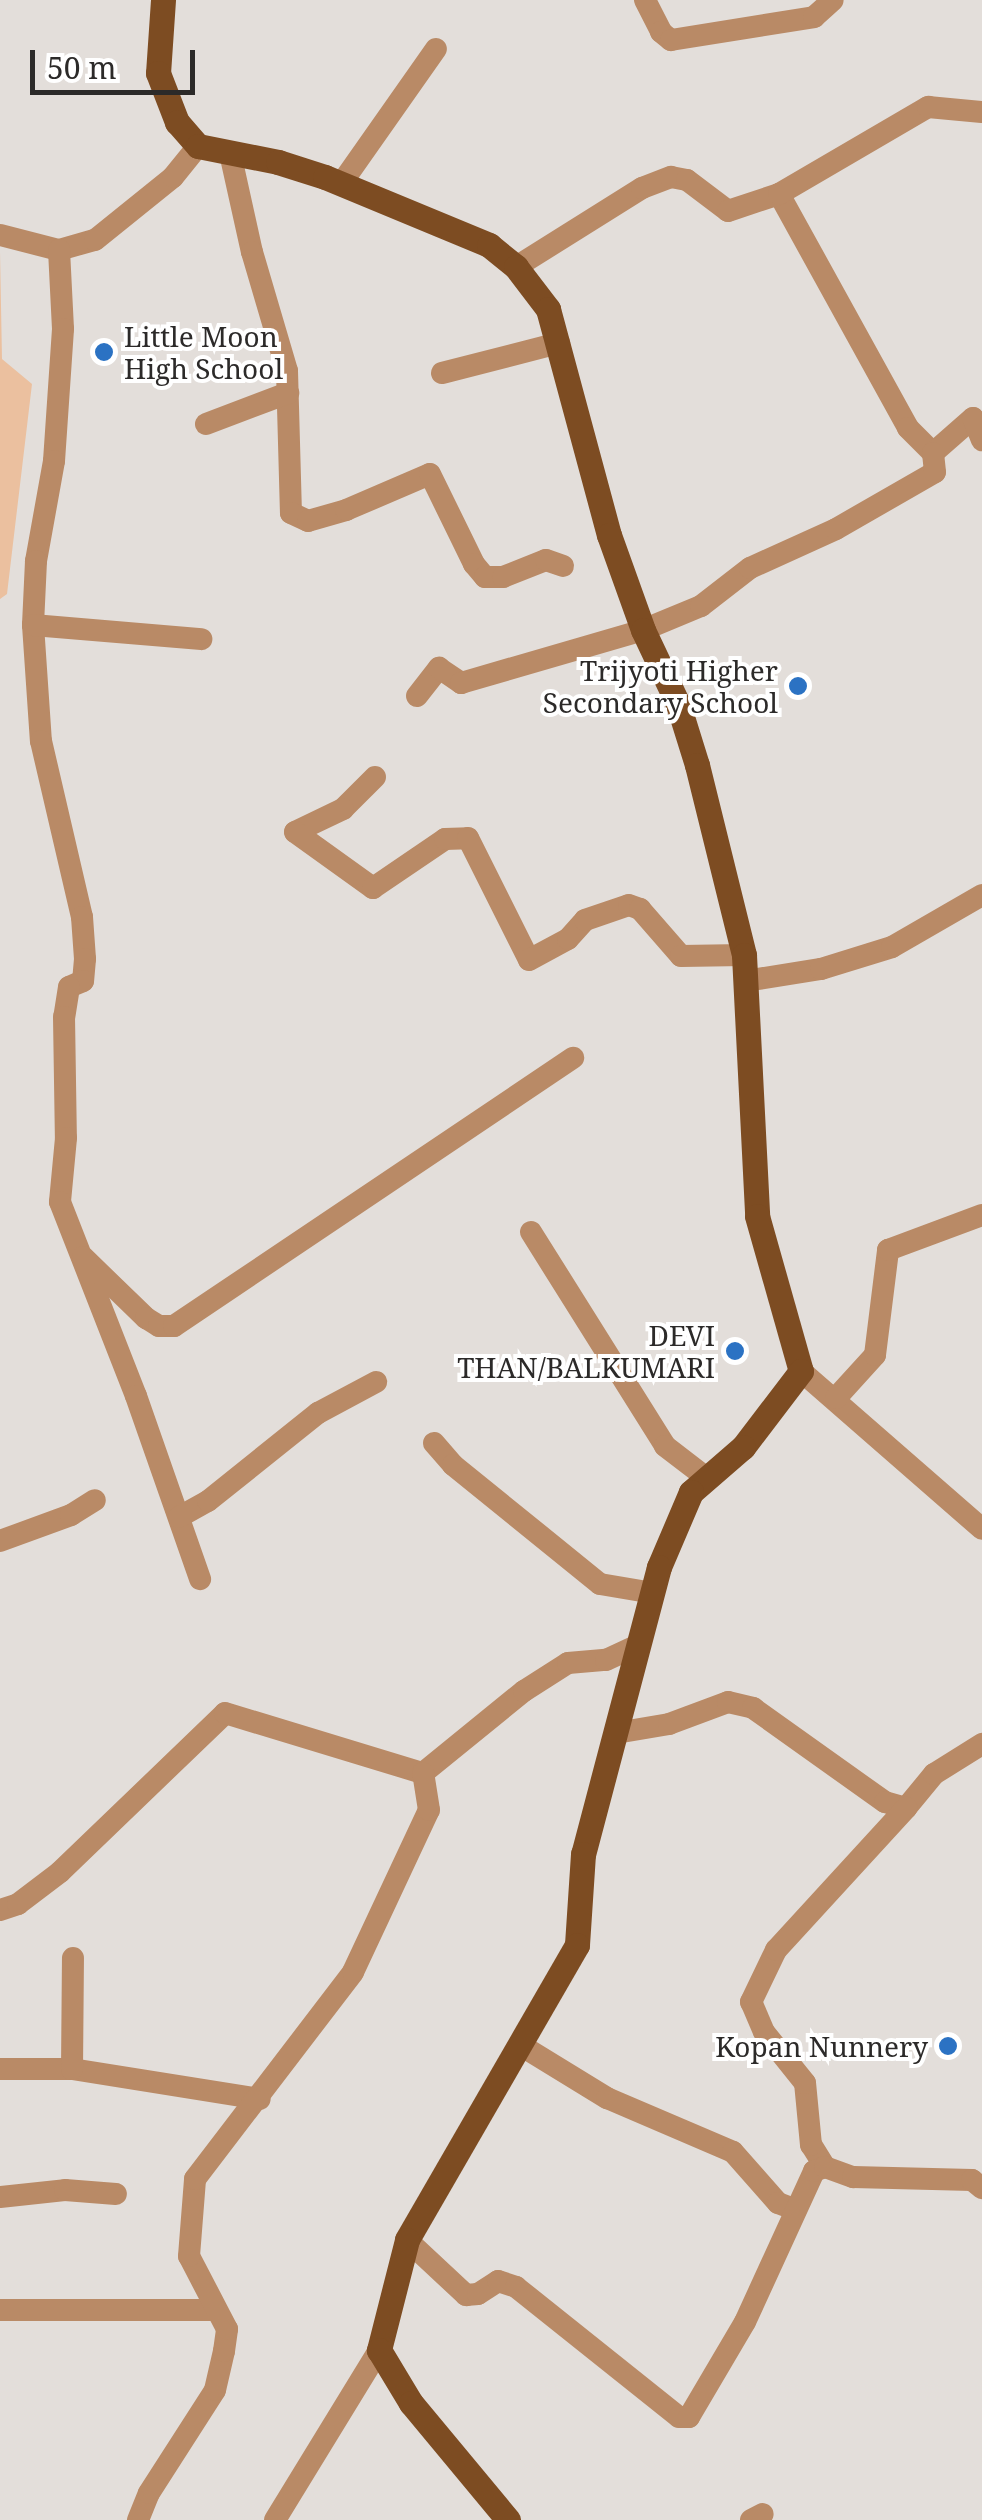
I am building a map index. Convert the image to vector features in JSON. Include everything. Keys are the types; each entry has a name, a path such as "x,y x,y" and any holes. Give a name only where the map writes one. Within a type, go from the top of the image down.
{"main road":[{"path":"163,0 158,73 177,122 198,146 278,162 489,245 516,266 548,309 609,535 644,630 678,704 697,765 744,968 757,1216 801,1372 743,1448 691,1492 653,1592 583,1854 577,1945 407,2240 379,2350 411,2404 508,2520"}],"street":[{"path":"645,0 661,32 672,40 814,17 833,0"},
{"path":"340,184 436,48"},
{"path":"516,266 642,188 671,177 688,180 728,211 779,194 928,107 982,112"},
{"path":"0,235 59,250 96,240 173,177 198,146"},
{"path":"230,152 252,252 278,332 288,393 292,457 289,510 308,520 346,510 430,474 474,564 485,577 503,576 546,560 564,566"},
{"path":"417,696 439,668 461,683 644,630 700,606 750,568 836,529 935,472 932,453 892,405 779,194"},
{"path":"59,250 64,329 54,461 36,561 32,624 42,740 82,917 85,959 84,981 69,986 64,1017 66,1138 60,1202 136,1396 200,1578"},
{"path":"442,373 559,343"},
{"path":"206,424 288,393"},
{"path":"932,453 973,418 982,440"},
{"path":"32,624 202,640"},
{"path":"375,778 343,808 295,832 374,888 444,838 468,838 529,960 568,939 586,920 628,905 640,909 681,956 744,968 822,969 892,947 982,895"},
{"path":"77,1251 146,1318 159,1326 174,1326 572,1058"},
{"path":"836,1398 875,1355 888,1250 982,1215"},
{"path":"531,1232 664,1446 708,1478"},
{"path":"801,1372 836,1398 982,1528"},
{"path":"179,1517 208,1502 318,1412 376,1382"},
{"path":"434,1442 453,1466 600,1584 653,1592"},
{"path":"0,1541 71,1515 95,1500"},
{"path":"423,1772 524,1691 568,1663 606,1660 640,1644"},
{"path":"616,1734 668,1724 728,1702 753,1708 886,1802 906,1808"},
{"path":"0,1910 18,1904 60,1872 225,1713 423,1772"},
{"path":"982,1744 934,1774 776,1950 750,2002 764,2032 805,2084 811,2145 822,2167 853,2178 972,2180 982,2188"},
{"path":"138,2520 215,2390 227,2328 189,2256 195,2179 260,2099 353,1972 385,1911 428,1810 423,1772"},
{"path":"72,2068 73,1958"},
{"path":"522,2046 607,2098 733,2152 778,2203 796,2210"},
{"path":"0,2069 72,2068 260,2099"},
{"path":"407,2240 466,2294 478,2294 498,2281 516,2287 679,2418 689,2417 745,2322 796,2210 822,2167"},
{"path":"0,2197 65,2190 116,2194"},
{"path":"0,2310 215,2310"},
{"path":"275,2520 379,2350"}],"shaded area":[{"path":"0,251 2,359 32,384 7,594 0,599"}],"place":[{"name":"Little Moon High School","path":"104,352"},
{"name":"Trijyoti Higher Secondary School","path":"798,686"},
{"name":"DEVI THAN/BALKUMARI","path":"735,1351"},
{"name":"Kopan Nunnery","path":"948,2046"}]}
